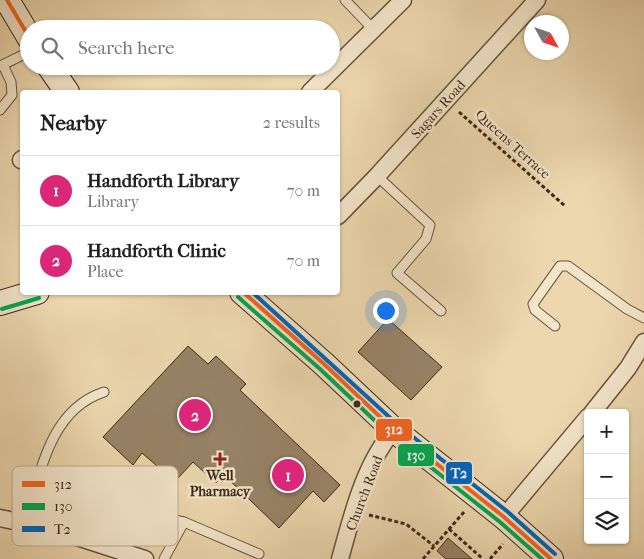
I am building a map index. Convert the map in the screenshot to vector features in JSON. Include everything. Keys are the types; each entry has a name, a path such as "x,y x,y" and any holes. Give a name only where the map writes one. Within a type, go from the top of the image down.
{"main road":[{"path":"7,0 20,21"},
{"path":"55,75 66,90"},
{"path":"0,302 26,295"},
{"path":"250,295 394,430 504,517 551,559"}],"street":[{"path":"340,63 403,0"},
{"name":"Sagars Road","path":"340,214 377,176 537,0"},
{"path":"312,90 328,75"},
{"path":"595,409 628,368 644,342"},
{"path":"504,517 584,422"},
{"name":"Church Road","path":"340,559 354,512 384,442 394,430"},
{"path":"98,546 112,554 145,559"}],"lane":[{"path":"345,0 374,30"},
{"path":"0,110 12,95 11,82 1,65 20,56"},
{"path":"377,176 430,225 426,238 398,273 441,311"},
{"path":"554,326 535,310 533,304 560,266 568,266 627,309 644,318"},
{"path":"43,466 51,438 89,397 104,392"},
{"path":"178,520 259,554"},
{"path":"178,533 184,522"},
{"path":"164,559 171,546"}],"path":[{"name":"Queens Terrace","path":"446,100 565,206"},
{"path":"423,559 477,496"},
{"path":"354,512 406,524 434,546"},
{"path":"449,529 483,559"}],"building":[{"path":"388,319 442,367 411,400 358,352"},
{"path":"188,346 208,364 216,356 246,384 240,390 340,485 324,502 313,491 279,528 224,475 216,483 193,462 178,478 178,466 157,466 142,453 133,465 103,437"},
{"path":"448,538 472,559 446,559 437,551"}],"transit line":[{"name":"312","path":"7,0 20,22"},
{"name":"312","path":"246,295 394,430 504,517 551,559"},
{"name":"T2","path":"255,295 398,425 508,512 555,554"},
{"name":"130","path":"238,297 320,369 390,435 500,522 542,559"},
{"name":"130","path":"2,309 39,298"}],"place":[{"name":"Handforth Clinic","path":"195,415"},
{"name":"Well Pharmacy","path":"220,459"},
{"name":"Handforth Library","path":"288,475"}]}
